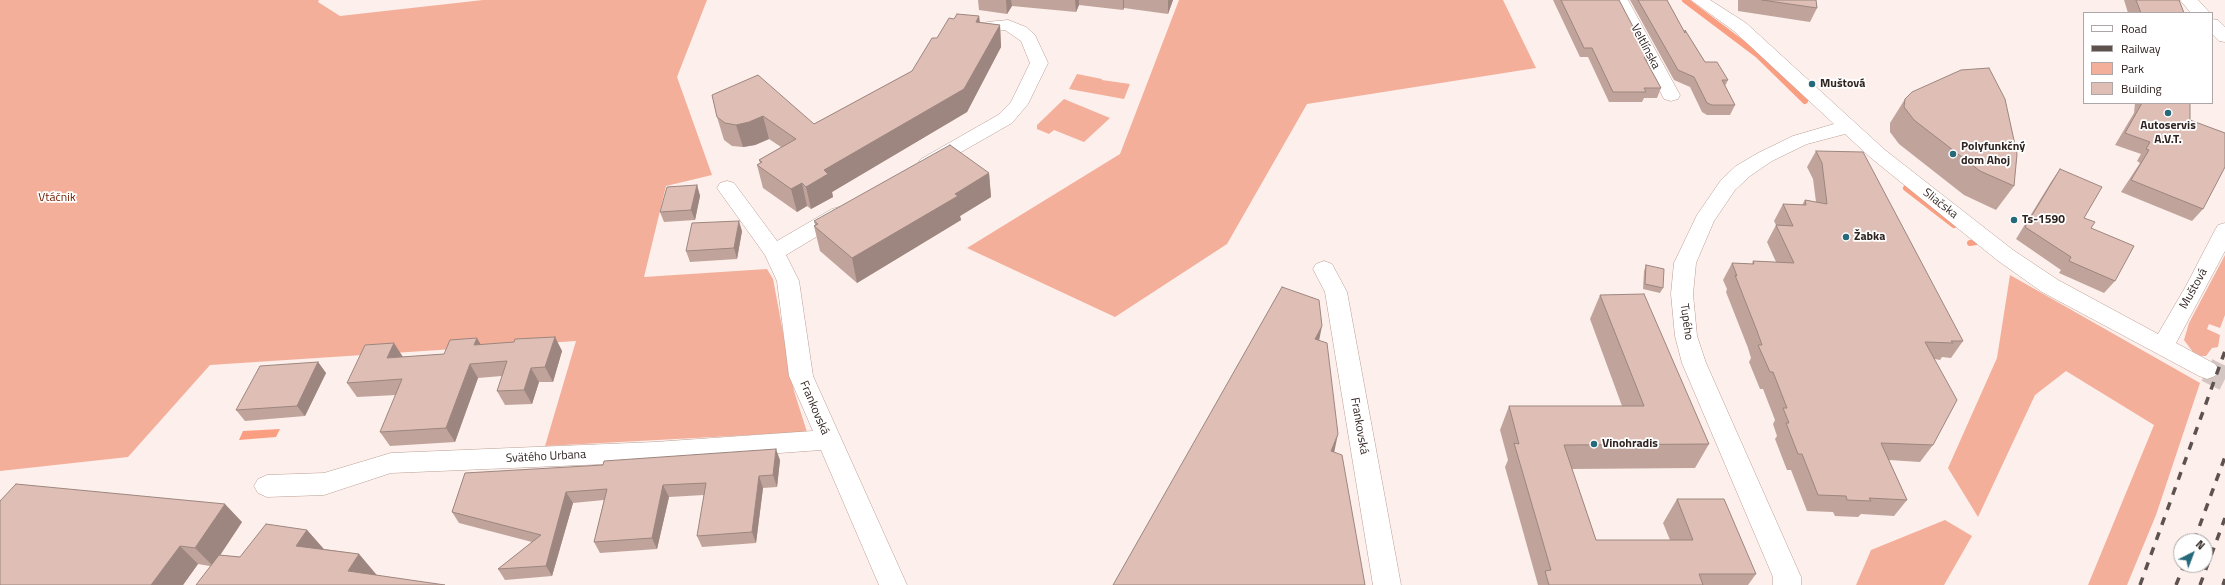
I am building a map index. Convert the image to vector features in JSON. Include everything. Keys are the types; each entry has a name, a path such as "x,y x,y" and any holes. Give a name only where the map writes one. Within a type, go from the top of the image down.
{"street":[{"name":"Veltlínska","path":"1620,0 1671,95"},
{"path":"2188,0 2200,12"},
{"name":"Sliačska","path":"1707,2 1767,50 1847,127 1916,185 2005,255 2050,286 2207,370"},
{"path":"910,174 1005,119 1019,104 1039,63 1029,39 1020,31 1008,25 994,26 983,32"},
{"path":"2213,25 2225,37"},
{"name":"Tupého","path":"1787,585 1787,577 1694,362 1686,336 1682,294 1685,263 1704,220 1728,185 1743,171 1765,157 1800,140 1847,127"},
{"name":"Frankovská","path":"727,188 774,252 788,281 801,376 893,585"},
{"path":"774,252 856,204"},
{"name":"Muštová","path":"2162,347 2197,286 2225,230"},
{"name":"Frankovská","path":"1324,269 1336,292 1387,585"},
{"name":"Svätého Urbana","path":"267,486 324,484 391,463 648,452 828,440"}],"green space":[{"name":"Vtáčnik","path":"0,0 319,0 318,2 340,16 483,0 707,0 677,77 712,175 666,186 644,277 767,269 773,279 794,391 807,432 545,446 576,341 210,365 128,457 0,471"},
{"path":"1179,0 1503,0 1536,68 1307,104 1227,244 1115,317 967,248 1120,154"},
{"path":"1077,74 1102,80 1130,84 1124,99 1069,89"},
{"path":"1064,99 1110,118 1084,142 1054,130 1049,134 1037,129 1037,125"},
{"path":"2225,255 2225,315 2220,328 2209,324 2207,329 2220,335 2218,347 2212,348 2206,356 2201,356 2193,352 2184,340 2189,323"},
{"path":"2010,275 2200,383 2156,515 2127,585 2088,585 2154,425 2066,371 2035,395 1978,517 1948,468 1997,358"},
{"path":"1945,520 1972,536 1944,585 1856,585 1871,550"}],"shaded area":[{"path":"280,429 276,437 239,440 243,431"}],"building":[{"path":"1561,0 1619,0 1650,59 1644,57 1661,88 1644,88 1646,92 1613,92 1592,48 1584,48"},
{"path":"1638,0 1667,0 1685,33 1685,30 1705,62 1717,62 1728,80 1722,80 1735,105 1712,105 1707,103 1694,77 1678,70"},
{"path":"1762,0 1816,0 1817,8"},
{"path":"2136,0 2179,0 2184,12 2141,12"},
{"path":"957,14 979,16 976,22 1000,25 964,89 824,170 828,174 806,187 802,183 791,189 757,165 762,162 759,160 796,139 763,116 749,122 736,125 725,123 717,117 712,95 758,75 814,124 912,71 932,38 937,38 949,18 954,19"},
{"path":"1989,68 2005,99 2017,154 2014,186 1980,171 1914,120 1904,107 1905,99 1912,92 1961,70"},
{"path":"2141,104 2190,104 2190,120 2225,133 2225,167 2203,209 2131,180 2149,150 2146,149 2150,142 2125,133"},
{"path":"950,145 989,173 955,194 958,196 852,258 814,226 818,224 814,221"},
{"path":"1816,151 1863,152 1963,341 1951,341 1953,343 1925,342 1957,400 1933,445 1881,443 1907,500 1869,498 1871,501 1847,500 1846,496 1818,495 1802,454 1798,454 1786,423 1789,423 1783,408 1787,408 1773,372 1770,372 1758,345 1762,345 1735,275 1737,276 1732,263 1754,264 1753,261 1794,263 1776,225 1793,226 1783,204 1806,205 1805,200 1827,204 1822,163"},
{"path":"2060,169 2102,187 2084,218 2095,222 2091,228 2134,246 2115,281 2069,261 2071,257 2025,227"},
{"path":"697,185 691,210 660,212 667,187"},
{"path":"739,221 734,248 686,251 692,223"},
{"path":"1646,265 1664,269 1663,288 1645,284"},
{"path":"1282,287 1319,300 1322,326 1315,339 1327,343 1338,434 1331,451 1342,455 1365,585 1113,585"},
{"path":"1644,294 1709,444 1564,445 1596,540 1693,540 1677,499 1724,499 1756,574 1699,574 1703,585 1549,585 1545,571 1551,570 1514,443 1519,444 1509,406 1644,406 1600,295"},
{"path":"555,337 545,367 531,368 524,390 497,391 507,361 470,364 446,428 380,432 402,379 347,383 365,345 394,343 387,358 444,354 450,340 477,338 474,345 514,342 515,339"},
{"path":"318,362 297,406 236,410 260,366"},
{"path":"776,449 773,475 759,476 752,532 697,536 706,483 663,485 652,538 594,542 607,489 566,492 546,566 498,569 541,535 452,512 465,473 603,465 604,461"},
{"path":"16,484 225,504 195,548 180,546 151,585 0,585 0,501"},
{"path":"266,524 307,530 296,546 359,554 348,571 445,585 196,585 219,555 240,557"}],"waterway":[{"path":"1685,0 1758,55 1805,101"},
{"path":"1906,188 1954,225"},
{"path":"1970,243 1976,242"}],"tunnel":[{"path":"2207,370 2225,379"}],"railway":[{"path":"2140,585 2225,351"},
{"path":"2197,533 2225,457"},
{"path":"2200,585 2225,518"},
{"path":"2176,585 2181,573"},
{"path":"2223,585 2225,579"}],"place":[{"name":"Muštová","path":"1812,84"},
{"name":"Autoservis A.V.T.","path":"2168,113"},
{"name":"Polyfunkčný dom Ahoj","path":"1953,154"},
{"name":"Ts-1590","path":"2014,220"},
{"name":"Žabka","path":"1846,237"},
{"name":"Vinohradis","path":"1594,444"}]}
